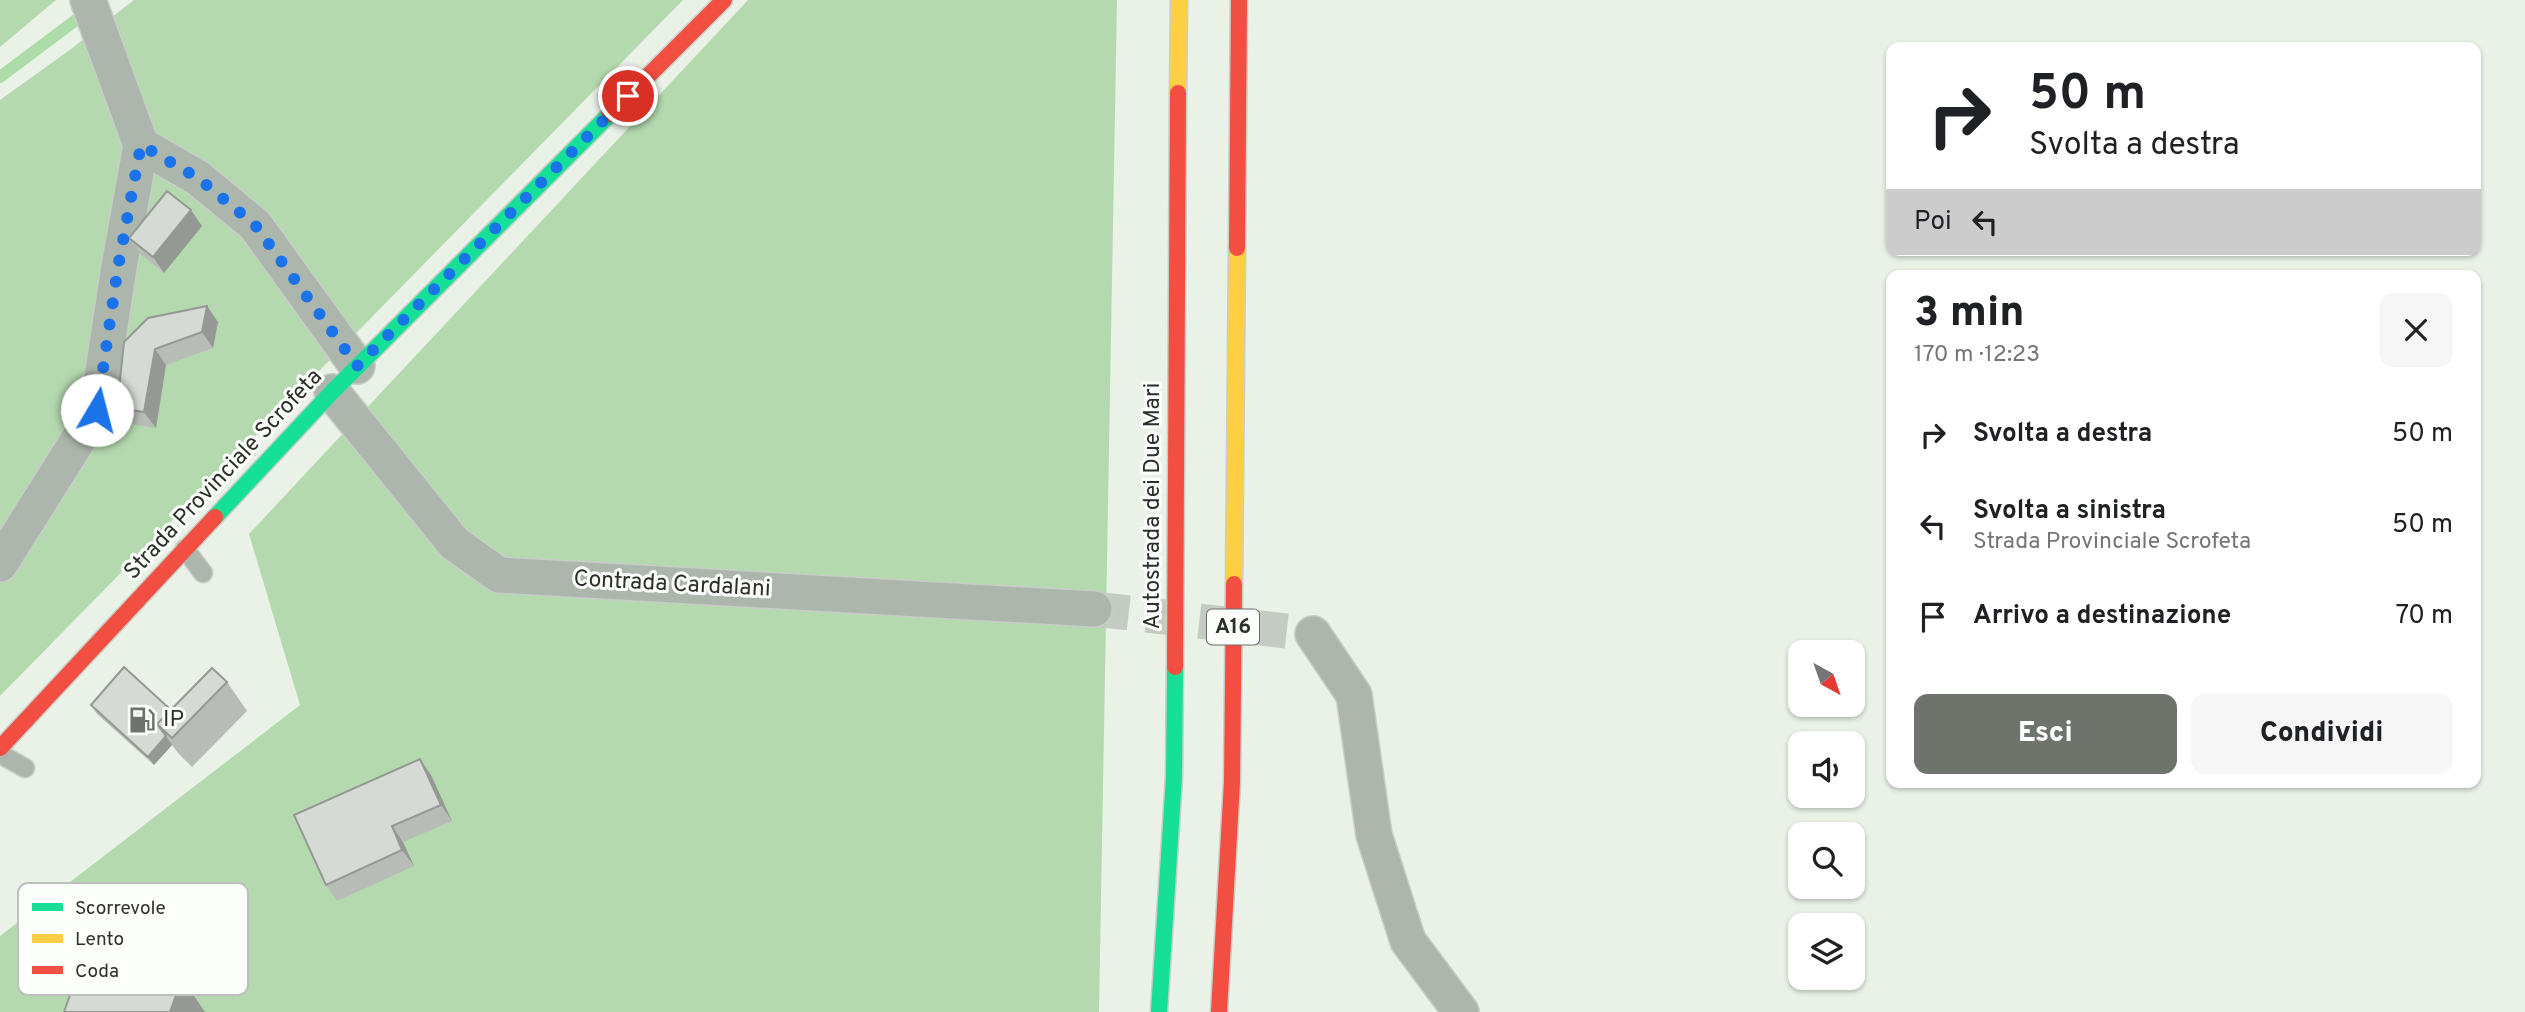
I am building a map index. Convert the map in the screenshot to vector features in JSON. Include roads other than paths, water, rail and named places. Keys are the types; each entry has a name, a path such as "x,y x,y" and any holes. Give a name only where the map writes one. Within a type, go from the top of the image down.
{"main road":[{"name":"Strada Provinciale Scrofeta","path":"0,748 357,366 724,0"},
{"name":"Autostrada dei Due Mari","path":"1159,1012 1174,778 1179,0"},
{"name":"A16","path":"1219,1012 1232,782 1239,0"}],"street":[{"path":"0,564 97,410 118,267 141,145 88,0"},
{"path":"141,145 198,178 255,225 357,366"},
{"name":"Contrada Cardalani","path":"332,392 454,543 499,575 1094,609"},
{"path":"1313,634 1354,695 1374,835 1408,941 1461,1012"}],"lane":[{"path":"185,549 203,573"},
{"path":"0,754 25,768"}],"waterway":[{"path":"0,77 88,11"}],"tunnel":[{"path":"1094,609 1313,634"}],"place":[{"name":"IP","path":"142,720"}]}
